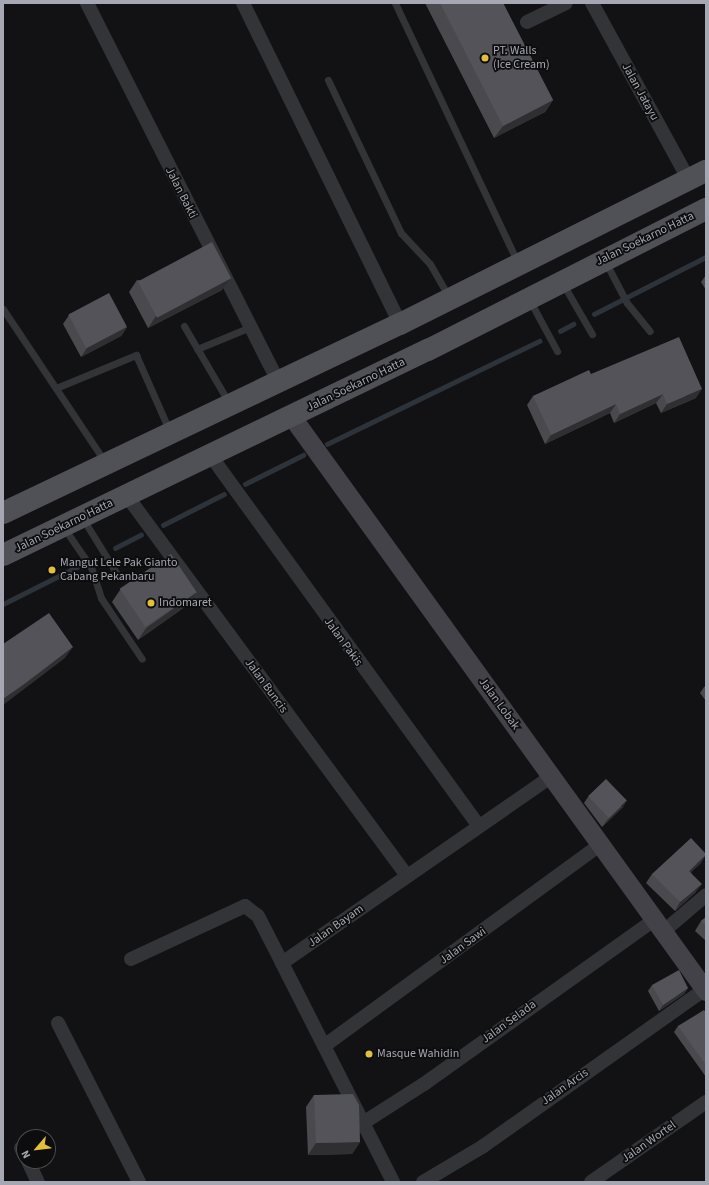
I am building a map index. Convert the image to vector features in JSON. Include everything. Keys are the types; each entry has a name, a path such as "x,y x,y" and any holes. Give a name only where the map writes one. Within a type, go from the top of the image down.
{"main road":[{"path":"3,512 400,324 697,176"},
{"name":"Jalan Soekarno Hatta","path":"3,556 292,417 561,280 706,209"},
{"name":"Jalan Lobak","path":"292,417 600,845 660,925 705,990"}],"street":[{"name":"Jalan Bakti","path":"87,3 278,381"},
{"path":"243,3 400,324"},
{"path":"527,22 566,3"},
{"name":"Jalan Jatayu","path":"592,3 697,176"},
{"name":"Jalan Pakis","path":"211,456 478,824"},
{"name":"Jalan Buncis","path":"127,496 407,876"},
{"name":"Jalan Bayam","path":"282,963 407,876 478,824 551,777"},
{"name":"Jalan Sawi","path":"324,1046 600,845"},
{"name":"Jalan Selada","path":"362,1123 424,1084 706,895"},
{"path":"131,959 245,906 258,916 393,1182"},
{"name":"Jalan Arcis","path":"424,1182 482,1147 705,990"},
{"path":"58,1023 139,1182"},
{"name":"Jalan Wortel","path":"592,1182 706,1102"},
{"path":"32,1169 38,1182"}],"lane":[{"path":"395,3 519,265"},
{"path":"328,80 401,233 430,264 450,299"},
{"path":"604,260 626,300 650,331"},
{"path":"561,280 592,334"},
{"path":"528,297 557,351"},
{"path":"3,309 106,464"},
{"path":"184,326 230,405"},
{"path":"197,349 250,327"},
{"path":"56,388 136,355 170,434"},
{"path":"73,522 119,577"},
{"path":"73,522 91,567 101,598 142,659"}],"building":[{"name":"PT. Walls (Ice Cream)","path":"440,3 503,3 553,100 503,126"},
{"path":"212,242 231,278 157,318 138,281"},
{"path":"109,293 127,327 86,348 68,315"},
{"path":"679,337 702,389 667,404 663,394 620,414 616,404 551,435 533,396 589,370 591,374"},
{"name":"Indomaret","path":"171,554 197,592 145,627 120,589"},
{"path":"49,613 73,647 3,699 3,644"},
{"path":"606,779 627,801 609,818 588,796"},
{"path":"691,838 706,854 689,871 702,884 680,902 652,874"},
{"path":"706,917 706,926 701,921"},
{"path":"679,970 688,988 663,1005 652,985"},
{"path":"704,1010 706,1012 706,1065 678,1026"},
{"path":"353,1094 359,1105 360,1142 316,1143 314,1095"}],"waterway":[{"path":"594,314 706,257"},
{"path":"560,331 573,324"},
{"path":"327,444 539,341"},
{"path":"245,484 303,455"},
{"path":"163,525 224,494"},
{"path":"115,548 141,535"},
{"path":"3,604 77,567"}],"place":[{"name":"PT. Walls (Ice Cream)","path":"485,58"},
{"name":"Mangut Lele Pak Gianto Cabang Pekanbaru","path":"52,570"},
{"name":"Indomaret","path":"151,603"},
{"name":"Masque Wahidin","path":"369,1054"}]}
